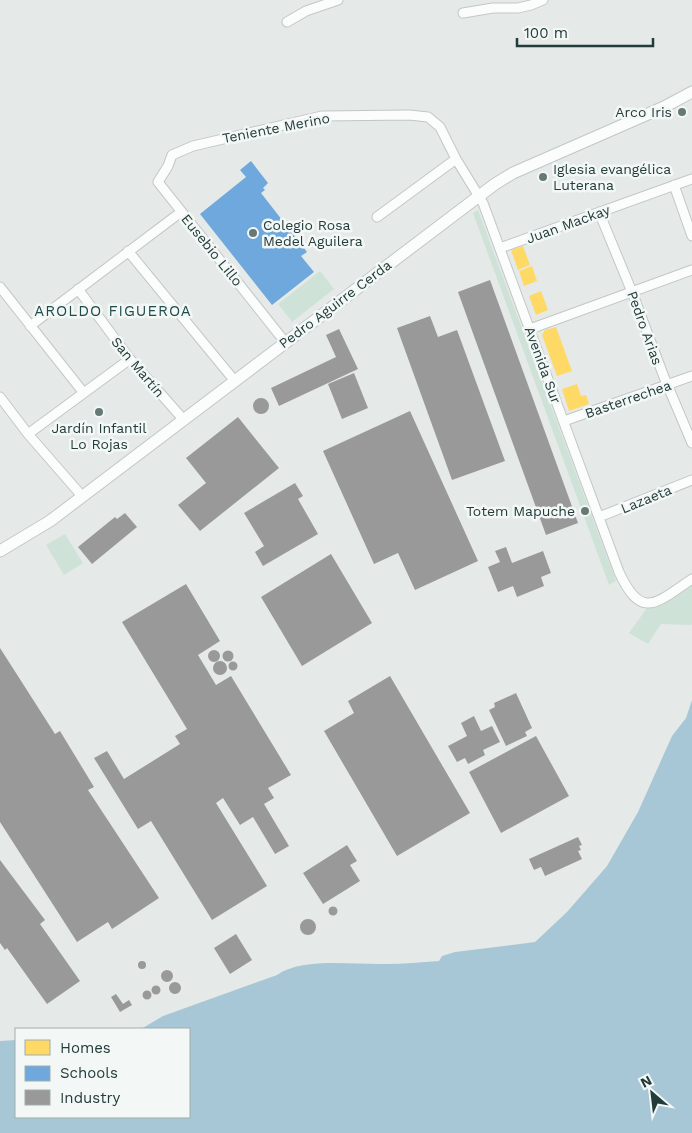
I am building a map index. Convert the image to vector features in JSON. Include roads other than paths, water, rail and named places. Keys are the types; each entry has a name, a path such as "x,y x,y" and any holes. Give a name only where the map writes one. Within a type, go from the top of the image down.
{"street":[{"path":"287,22 326,2 338,0"},
{"path":"463,13 493,8 518,8 543,0"},
{"name":"Pedro Aguirre Cerda","path":"0,551 50,521 479,195 512,173 664,107 692,92"},
{"name":"Teniente Merino","path":"172,155 193,146 322,116 409,115 428,117 440,127"},
{"name":"Avenida Sur","path":"440,127 456,159 479,195 622,578 630,592 643,603 649,604 658,601 692,579"},
{"name":"Eusebio Lillo","path":"172,155 168,166 158,182 285,342"},
{"path":"377,217 456,159"},
{"name":"Juan Mackay","path":"500,248 692,179"},
{"path":"674,185 692,236"},
{"path":"30,326 180,212"},
{"name":"Pedro Arias","path":"599,212 692,442"},
{"path":"128,251 234,380"},
{"path":"530,329 692,270"},
{"path":"0,287 84,392"},
{"name":"San Martín","path":"78,289 130,359 183,419"},
{"path":"28,434 130,359"},
{"name":"Basterrechea","path":"564,421 692,376"},
{"path":"0,397 28,434 82,496"},
{"name":"Lazaeta","path":"600,518 692,480"}],"water":[{"path":"692,700 692,1133 0,1133 0,1041 15,1040 15,1118 190,1118 190,1028 143,1028 163,1016 300,966 329,963 392,964 439,961 442,956 455,952 535,942 567,912 607,866 638,812 672,736 686,718"}],"place":[{"name":"Arco Iris","path":"682,112"},
{"name":"Iglesia evangélica Luterana","path":"543,177"},
{"name":"Colegio Rosa Medel Aguilera","path":"253,233"},
{"name":"Jardín Infantil Lo Rojas","path":"99,412"},
{"name":"Totem Mapuche","path":"585,511"}],"district":[{"name":"AROLDO FIGUEROA","path":"113,311"}]}
